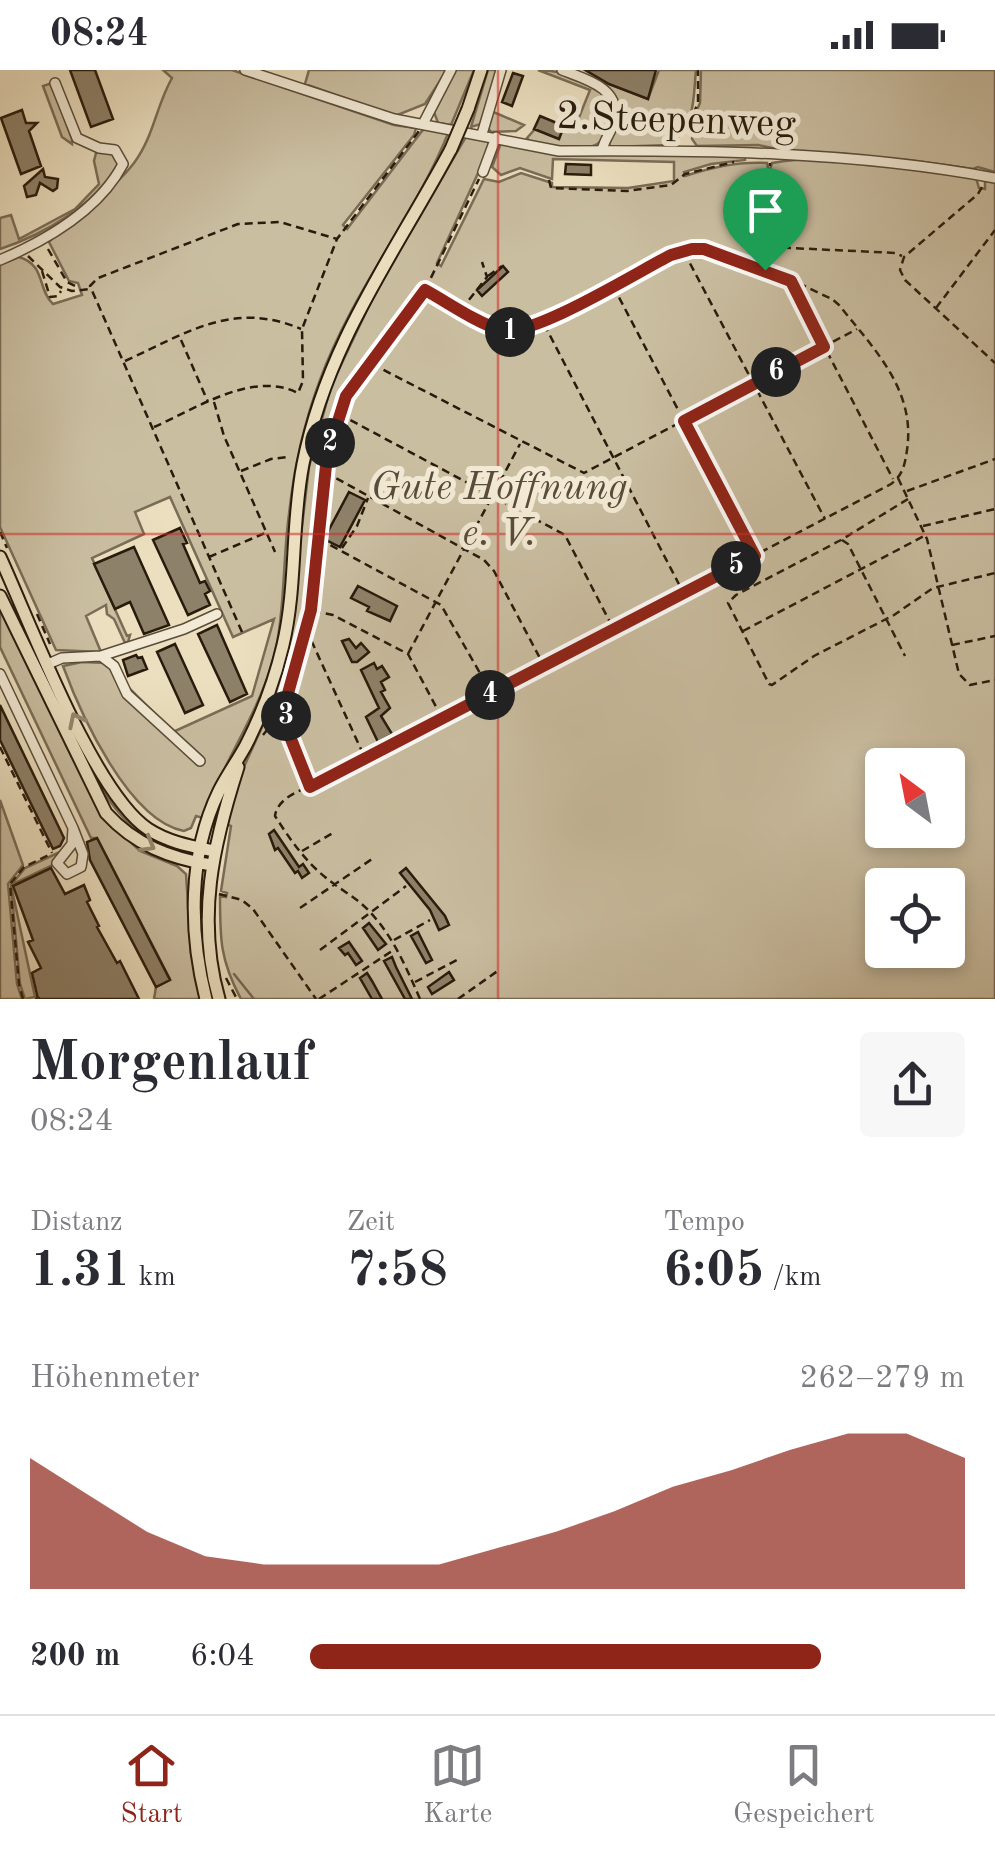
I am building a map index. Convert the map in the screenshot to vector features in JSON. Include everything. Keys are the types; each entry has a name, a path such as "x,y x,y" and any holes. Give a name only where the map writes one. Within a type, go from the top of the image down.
{"main road":[{"path":"206,999 194,924 207,849 270,689 283,645 302,465 324,384 370,286 451,150 482,70"},
{"path":"4,553 95,761 122,806 156,834 207,849"},
{"path":"0,596 106,814 145,845 163,854 205,864"},
{"path":"205,864 207,924 220,999"}],"street":[{"name":"2.Steepenweg","path":"244,70 394,119 559,151 768,152 894,162 995,178"},
{"path":"423,124 452,70"},
{"path":"482,134 500,70"},
{"path":"562,70 598,84 614,103 614,121 602,151"},
{"path":"0,260 43,240 95,200 122,168 122,158 115,150 77,138 55,83"},
{"path":"483,172 496,137"},
{"path":"52,662 101,656 219,613"},
{"path":"101,656 114,666 127,694 200,761"},
{"path":"0,674 73,828 83,859 81,867 66,874 57,863 72,844 73,828"}],"path":[{"path":"688,126 698,103 698,70"},
{"path":"152,428 261,385 276,385 298,393 304,381 302,329 336,239 423,124"},
{"path":"763,161 770,162"},
{"path":"549,180 551,188 628,191 671,185 685,174 711,166 746,162"},
{"path":"310,787 293,748 286,712 294,666 311,610 324,472 339,414 356,381 425,290 483,172"},
{"path":"765,270 770,260 769,172"},
{"path":"982,189 904,257 900,266 904,280 995,364"},
{"path":"242,632 90,289 98,278 238,224 280,222 336,239"},
{"path":"936,309 995,230"},
{"path":"43,240 67,282 80,289"},
{"path":"770,247 894,252 904,257"},
{"path":"420,999 392,941 369,911 301,852 274,814 278,806 896,480 906,462 910,428 896,379 832,298 722,253 684,250 526,330 504,331 464,306 425,290"},
{"path":"684,250 825,519"},
{"path":"18,252 39,265 60,287 90,289"},
{"path":"482,262 487,277"},
{"path":"39,265 50,297 58,296 60,287"},
{"path":"464,306 487,277 502,266"},
{"path":"791,281 926,535 959,674 965,683 995,680"},
{"path":"612,285 755,556"},
{"path":"124,362 237,316 273,318 302,329"},
{"path":"543,322 684,593"},
{"path":"371,363 580,472 614,458 858,328"},
{"path":"180,338 275,552"},
{"path":"990,359 995,354"},
{"path":"339,414 568,538 614,629"},
{"path":"408,654 521,442"},
{"path":"240,471 288,457"},
{"path":"905,492 995,459"},
{"path":"324,472 484,560 494,571 544,665"},
{"path":"341,549 357,526 368,496"},
{"path":"908,499 731,600 728,606 772,685 814,656 887,619 939,586 995,573"},
{"path":"922,527 995,509"},
{"path":"0,532 4,553"},
{"path":"209,558 267,533"},
{"path":"742,631 926,535"},
{"path":"318,538 437,602 456,626 492,694"},
{"path":"841,540 848,544 905,656"},
{"path":"219,613 231,607"},
{"path":"311,610 334,615 408,654 443,719"},
{"path":"40,622 52,662"},
{"path":"306,629 366,760"},
{"path":"952,645 995,636"},
{"path":"278,722 282,712 286,712"},
{"path":"0,746 52,854"},
{"path":"301,852 333,833"},
{"path":"24,999 19,984 10,884 24,867 72,844"},
{"path":"300,908 375,858"},
{"path":"320,950 406,886"},
{"path":"217,894 242,900 253,910 318,999 396,948"},
{"path":"392,941 430,920"},
{"path":"413,983 457,960"},
{"path":"458,999 499,970"},
{"path":"222,972 237,999"}],"green space":[{"path":"163,70 232,70 394,125 416,128 343,225 347,229 422,131 449,131 419,194 349,316 320,380 304,429 294,480 280,627 271,666 203,818 196,816 191,828 184,831 164,823 144,808 126,787 95,737 63,666 106,663 130,694 129,688 173,732 252,696 274,619 233,637 170,497 135,512 144,534 92,558 127,636 130,635 128,642 107,614 106,605 86,616 101,652 56,650 0,527 0,264 19,257 28,261 53,304 82,295 78,283 69,281 49,242 134,163 172,78"},
{"path":"309,70 447,70 425,104 395,116 305,84"},
{"path":"455,70 474,70 451,125 438,123 434,112"},
{"path":"488,70 497,70 481,124 471,127"},
{"path":"538,70 578,78 602,93 611,116 598,144 569,148 530,142 527,138 535,129 559,138 564,126 574,130 590,90"},
{"path":"573,70 648,99 659,70 696,70 685,129 670,145 609,147 617,102 606,85"},
{"path":"701,70 995,70 995,172 909,160 795,153 758,145 697,146 690,126 700,103"},
{"path":"52,83 72,144 62,137 43,86"},
{"path":"491,111 524,125 516,131 491,132"},
{"name":"Gute Hoffnung e. V.","path":"467,135 488,141 489,149 437,263 441,266 484,179 499,182 521,173 552,183 552,187 628,188 674,181 674,162 553,159 552,179 520,168 501,175 492,167 501,143 558,155 745,154 745,160 711,164 684,172 685,176 746,163 767,163 769,173 772,163 822,159 976,178 979,188 985,189 985,180 995,181 995,999 241,999 225,961 221,937 220,896 226,897 227,893 221,891 231,826 224,823 238,780 271,707 288,646 309,467 331,386 377,289"},
{"path":"100,151 113,153 118,164 96,193 67,217 51,227 0,249 0,218 11,215 19,239 75,209 99,184 94,161"},
{"path":"0,607 102,816 140,851 177,866 186,874 191,953 201,999 154,999 156,987 170,979 97,838 91,838 0,647"},
{"path":"28,628 116,806 136,826 165,845 187,853 163,846 141,833 107,797 22,630"},
{"path":"0,800 23,865 8,884 17,984 22,999 0,999"},
{"path":"62,851 53,865 11,885 25,868"},
{"path":"11,885 35,997 25,999 20,984"}],"building":[{"path":"70,70 95,70 113,119 91,127"},
{"path":"585,70 656,70 648,99"},
{"path":"513,73 523,76 512,106 502,102"},
{"path":"22,110 26,123 37,123 29,131 41,166 21,174 1,118"},
{"path":"540,116 564,126 559,139 534,129"},
{"path":"566,164 591,165 591,175 565,174"},
{"path":"43,169 45,177 58,179 57,188 53,191 40,183 36,195 27,197 24,186"},
{"path":"503,266 508,272 482,296 477,290"},
{"path":"349,492 365,500 340,547 324,539"},
{"path":"180,528 200,583 205,581 210,591 205,594 210,605 188,615 153,540"},
{"path":"134,547 169,625 144,634 130,602 115,609 94,564"},
{"path":"358,586 397,606 390,621 367,611 369,607 351,598"},
{"path":"217,625 247,694 230,702 198,634"},
{"path":"349,639 356,648 361,643 369,652 357,662 352,662 342,641"},
{"path":"175,644 203,705 185,713 157,652"},
{"path":"142,657 147,669 128,676 123,660"},
{"path":"374,663 377,669 382,666 389,677 381,682 385,690 381,692 390,708 381,716 392,734 378,742 366,717 379,708 361,670"},
{"path":"0,705 64,838 53,849 0,740"},
{"path":"274,830 299,867 303,864 309,873 302,878 278,848 275,850 269,834"},
{"path":"97,838 170,980 156,987 90,860 87,842"},
{"path":"51,868 65,894 84,885 97,927 139,999 38,999 32,973 41,968 28,942 33,940 13,886"},
{"path":"406,868 449,925 439,930 430,910 400,873"},
{"path":"369,923 386,944 378,950 363,928"},
{"path":"418,932 432,960 426,963 411,936"},
{"path":"349,942 362,961 356,965 339,948"},
{"path":"392,957 412,999 405,999 384,961"},
{"path":"449,972 454,980 432,994 428,987"},
{"path":"367,973 382,999 372,999 360,978"}],"waterway":[{"path":"234,974 254,999"}],"route":[{"path":"684,250 722,253 765,270 791,281 824,347 684,421 755,556 310,787 287,729 287,697 316,581 320,504 333,429 346,396 425,290 483,322 514,332 543,322 684,250"}]}
